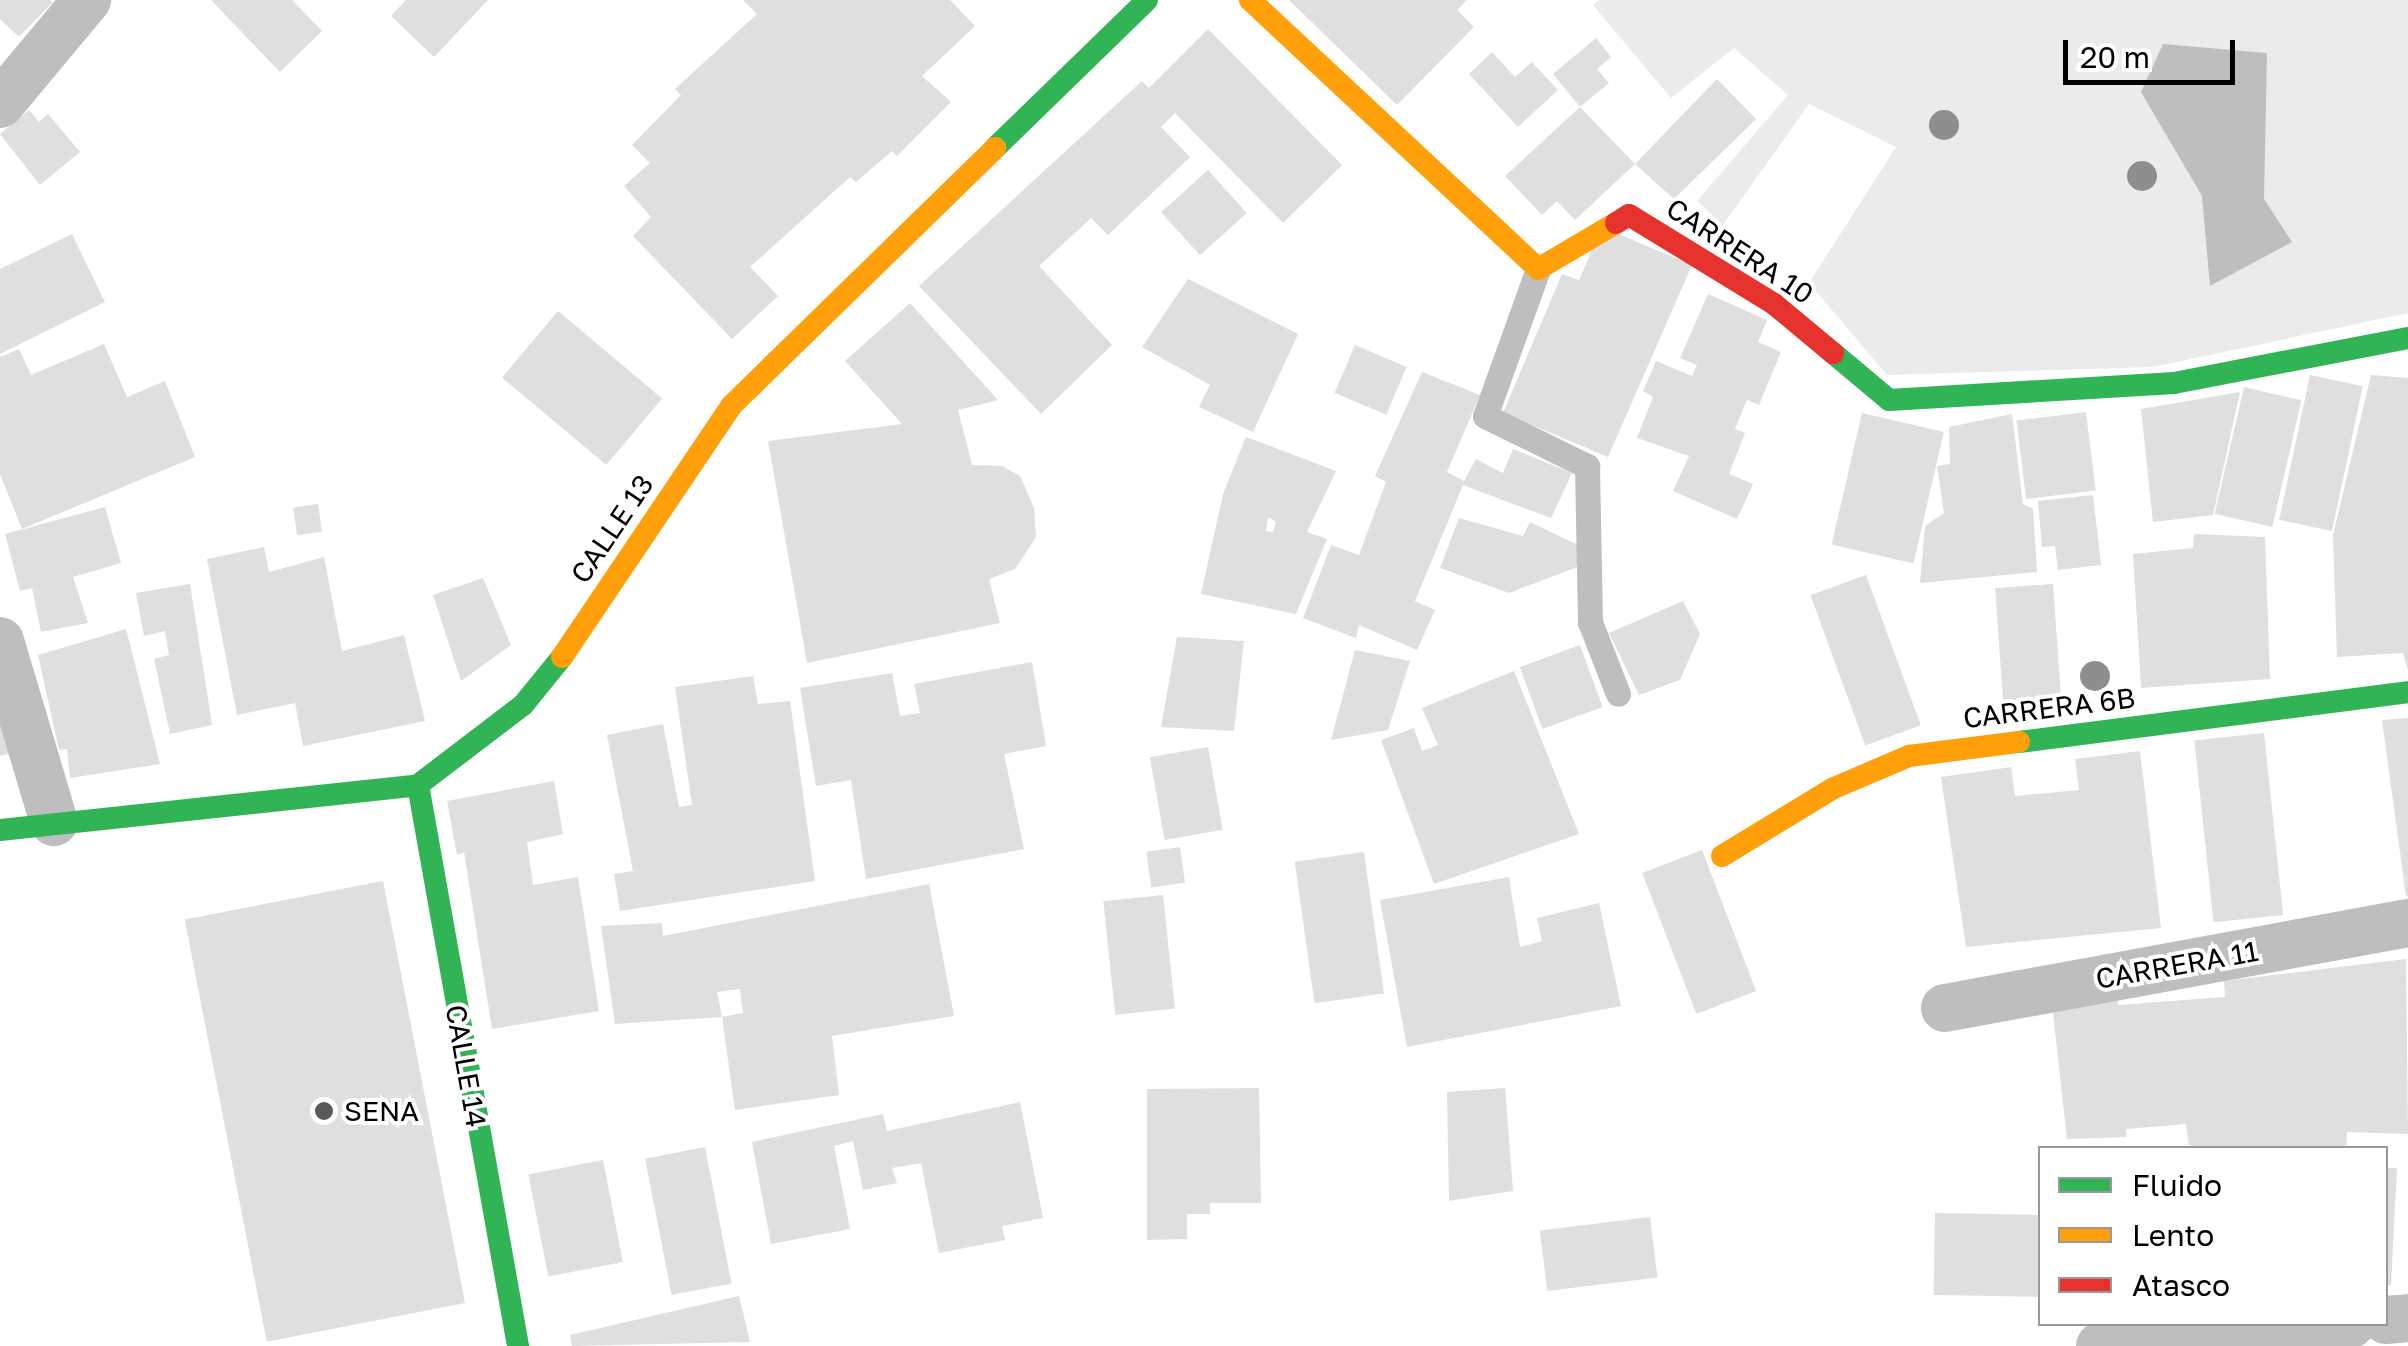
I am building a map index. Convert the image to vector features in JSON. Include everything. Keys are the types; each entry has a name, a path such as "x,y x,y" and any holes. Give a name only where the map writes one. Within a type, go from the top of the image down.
{"street":[{"path":"0,104 87,0"},
{"name":"CALLE 13","path":"418,785 524,706 732,404 1146,0"},
{"path":"1250,0 1538,269"},
{"name":"CARRERA 10","path":"1538,269 1630,216 1774,304 1889,400 2174,383 2408,338"},
{"path":"0,641 54,822"},
{"name":"CARRERA 6B","path":"1722,856 1834,788 1909,756 2408,692"},
{"path":"0,830 418,785"},
{"name":"CALLE 14","path":"418,785 518,1346"},
{"name":"CARRERA 11","path":"1945,1008 2408,924"},
{"path":"2100,1346 2328,1326"}],"lane":[{"path":"1538,269 1484,416 1587,466 1590,622 1618,694"}],"shaded area":[{"path":"1599,0 2408,0 2408,313 2153,367 1887,375 1809,283 1896,147 1809,104 1723,225 1697,201 1788,95 1734,48 1671,98 1593,5"},
{"path":"2163,44 2267,53 2264,199 2292,242 2210,286 2202,196 2141,92"}],"building":[{"path":"0,0 53,2 19,37 0,19"},
{"path":"211,0 292,0 322,31 280,72"},
{"path":"406,0 488,0 434,57 391,16"},
{"path":"743,0 950,0 975,26 922,76 951,102 897,156 892,151 856,182 850,177 750,267 778,296 732,339 633,236 651,217 624,186 650,163 632,145 681,95 675,89 757,14"},
{"path":"1289,0 1467,0 1457,10 1474,27 1397,105"},
{"path":"1208,29 1342,165 1283,223 1175,113 1161,127 1190,157 1108,235 1091,218 1039,266 1112,345 1041,414 919,286 1142,81 1149,88"},
{"path":"1596,38 1611,57 1597,69 1609,83 1580,107 1553,74"},
{"path":"1492,52 1515,77 1532,62 1558,90 1518,127 1469,74"},
{"path":"1717,79 1756,119 1674,199 1635,164"},
{"path":"1580,107 1635,164 1575,220 1557,201 1542,215 1505,176"},
{"path":"29,110 39,122 48,114 80,152 40,185 0,134"},
{"path":"1208,170 1247,213 1200,255 1161,212"},
{"path":"1602,227 1692,265 1608,457 1503,413 1562,274 1579,280"},
{"path":"72,234 105,302 0,354 0,269"},
{"path":"1188,279 1298,334 1253,432 1199,407 1210,385 1142,347"},
{"path":"1708,294 1767,320 1758,342 1781,352 1759,405 1747,400 1735,429 1745,433 1729,474 1753,484 1737,519 1673,491 1689,456 1637,438 1653,397 1643,391 1656,361 1692,376 1697,365 1680,358"},
{"path":"910,303 998,400 958,410 972,465 1002,466 1020,476 1034,508 1036,537 1015,569 989,579 1000,623 807,663 768,441 902,424 845,361"},
{"path":"558,311 662,398 606,465 502,378"},
{"path":"104,344 127,397 165,381 195,457 22,529 0,474 0,357 19,349 31,375"},
{"path":"1355,345 1407,367 1386,415 1335,393"},
{"path":"1422,372 1480,395 1447,472 1464,481 1476,459 1503,473 1513,449 1572,473 1551,518 1463,485 1415,601 1435,610 1417,650 1359,625 1356,638 1303,618 1331,545 1359,555 1386,482 1375,476"},
{"path":"2310,375 2363,386 2332,531 2279,520"},
{"path":"2371,375 2408,378 2408,670 2403,653 2337,657 2333,535"},
{"path":"2244,387 2301,400 2272,527 2215,514"},
{"path":"2240,392 2213,515 2153,522 2141,409"},
{"path":"2086,412 2096,490 2026,499 2017,421"},
{"path":"1862,413 1944,432 1913,563 1832,545"},
{"path":"2012,414 2023,504 2033,509 2037,572 1920,583 1925,526 1944,513 1937,466 1950,464 1949,427"},
{"path":"1246,437 1336,471 1307,532 1327,539 1296,614 1201,594 1223,494","holes":["1268,517 1276,522 1273,532 1266,531"]},
{"path":"2093,495 2101,565 2058,570 2055,546 2042,547 2038,501"},
{"path":"318,504 322,532 297,535 293,507"},
{"path":"105,507 121,563 73,577 88,623 41,632 32,588 20,591 5,534"},
{"path":"1459,518 1523,536 1530,522 1582,547 1580,566 1509,593 1440,568"},
{"path":"2194,534 2265,537 2270,679 2141,688 2133,554 2193,548"},
{"path":"264,547 269,572 324,557 342,651 404,635 425,721 303,746 295,703 237,715 207,559"},
{"path":"1866,575 1921,725 1865,746 1811,595"},
{"path":"483,578 511,645 461,681 433,595"},
{"path":"190,584 212,725 170,734 154,659 169,655 165,631 144,636 136,593"},
{"path":"2053,584 2062,709 2004,713 1995,588"},
{"path":"1683,601 1700,634 1680,680 1639,695 1609,633"},
{"path":"126,629 160,764 70,778 67,749 59,750 38,655"},
{"path":"1177,637 1244,641 1234,731 1161,727"},
{"path":"1580,645 1603,707 1542,729 1520,667"},
{"path":"1355,650 1410,661 1388,730 1331,740"},
{"path":"1032,662 1046,746 1004,754 1024,849 866,879 851,780 816,786 800,688 892,673 900,716 920,713 914,684"},
{"path":"1514,671 1579,834 1434,884 1381,740 1414,728 1422,751 1438,745 1422,708"},
{"path":"753,676 758,704 790,701 815,881 620,911 614,874 633,871 607,735 663,724 679,807 692,805 675,687"},
{"path":"0,698 15,752 0,756"},
{"path":"2408,718 2408,896 2406,896 2382,720"},
{"path":"2264,733 2283,915 2214,922 2194,740"},
{"path":"1208,747 1223,830 1164,840 1150,757"},
{"path":"2140,751 2161,928 1966,947 1941,777 2011,767 2015,796 2079,790 2075,759"},
{"path":"554,781 563,834 527,842 533,885 578,877 599,1011 492,1029 464,852 457,855 447,801"},
{"path":"1180,847 1185,883 1151,887 1146,852"},
{"path":"1702,850 1756,991 1696,1014 1642,873"},
{"path":"1364,852 1384,994 1315,1003 1295,862"},
{"path":"1509,877 1520,947 1542,941 1537,918 1599,903 1621,1006 1407,1047 1380,900"},
{"name":"SENA","path":"383,881 465,1303 267,1342 185,920"},
{"path":"929,884 954,1016 832,1036 839,1095 735,1110 722,1017 615,1024 601,926 662,923 663,936","holes":["740,989 743,1013 722,1017 717,992"]},
{"path":"1163,895 1175,1008 1115,1015 1103,901"},
{"path":"2406,959 2408,1134 2347,1132 2346,1146 2194,1146 2189,1145 2186,1124 2126,1129 2126,1137 2067,1139 2052,1003 2118,995 2118,1005 2225,997 2224,981"},
{"path":"1259,1088 1261,1203 1210,1203 1210,1214 1187,1214 1187,1239 1147,1240 1147,1089"},
{"path":"1505,1088 1513,1191 1449,1201 1447,1092"},
{"path":"1020,1102 1043,1218 1002,1226 1005,1240 939,1253 921,1163 892,1168 897,1183 863,1190 853,1141 834,1146 850,1229 771,1244 752,1142 883,1114 887,1131"},
{"path":"705,1147 732,1283 672,1295 645,1159"},
{"path":"603,1160 623,1262 548,1277 528,1175"},
{"path":"2388,1168 2397,1168 2391,1285"},
{"path":"1935,1213 2038,1215 2038,1297 1934,1295"},
{"path":"1650,1217 1657,1278 1547,1291 1540,1231"},
{"path":"739,1296 750,1342 572,1346 570,1335"}],"traffic: fast":[{"path":"995,148 1147,0"},
{"path":"1833,353 1889,400 2174,383 2408,338"},
{"path":"0,830 418,785 523,705 562,657"},
{"path":"2019,742 2408,692"},
{"path":"418,785 518,1346"}],"traffic: slow":[{"path":"1250,0 1538,269 1616,223"},
{"path":"562,657 732,405 995,148"},
{"path":"1722,856 1834,788 1909,756 2019,742"}],"traffic: jam":[{"path":"1616,223 1629,215 1774,304 1833,353"}],"place":[{"name":"SENA","path":"324,1111"}]}
